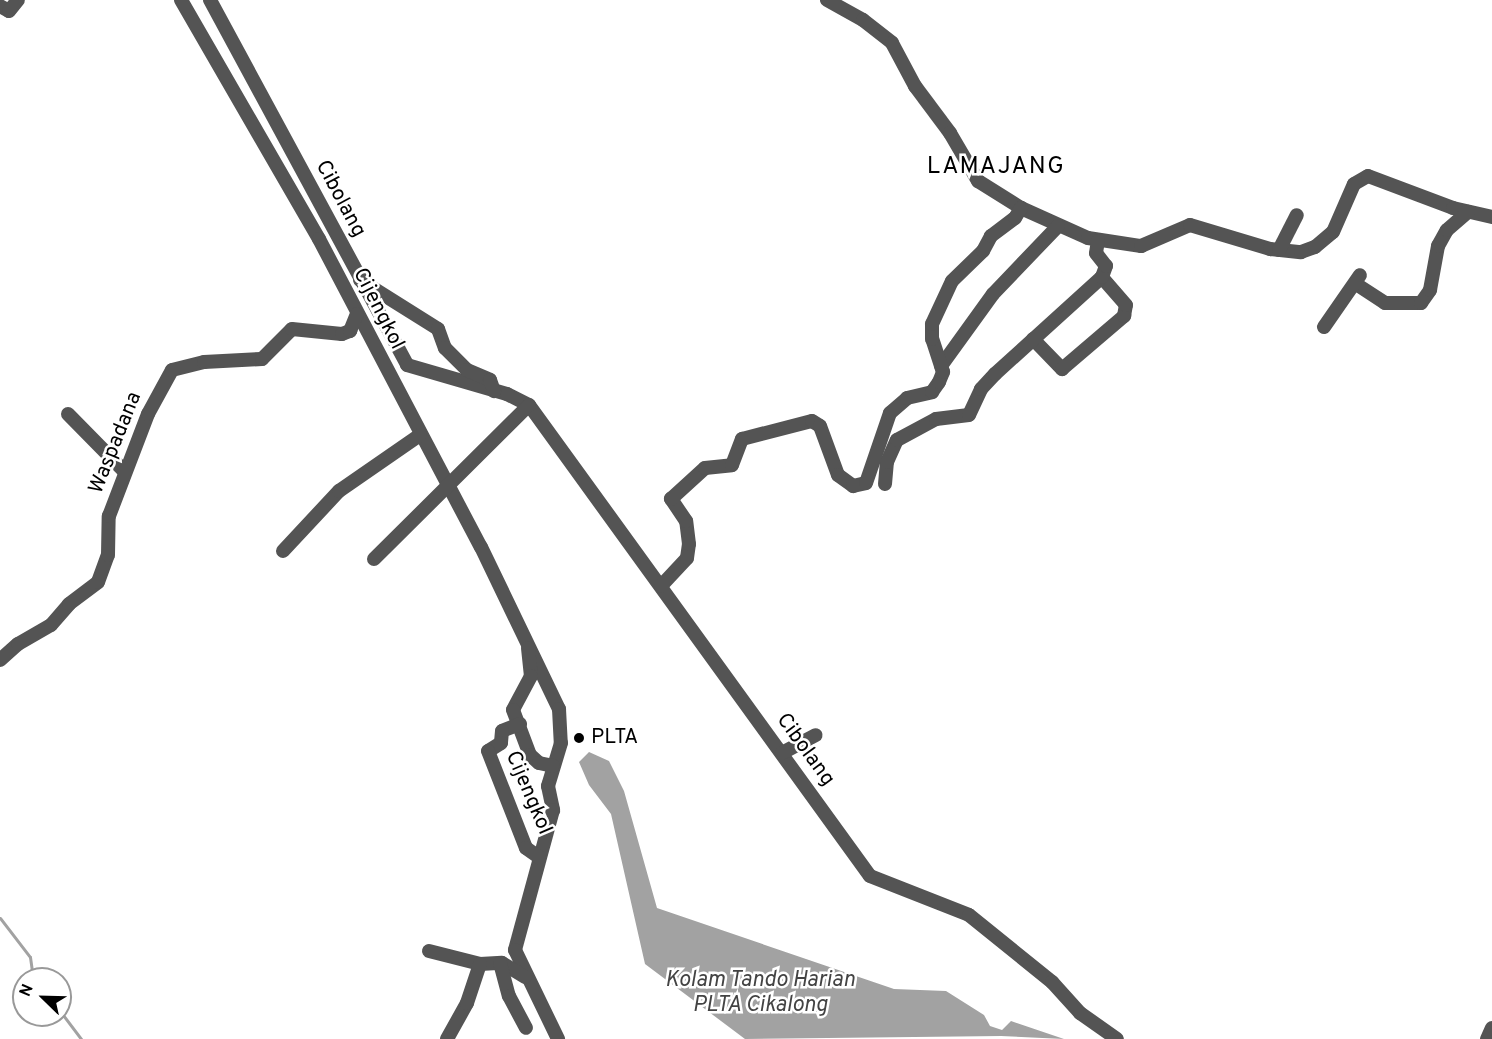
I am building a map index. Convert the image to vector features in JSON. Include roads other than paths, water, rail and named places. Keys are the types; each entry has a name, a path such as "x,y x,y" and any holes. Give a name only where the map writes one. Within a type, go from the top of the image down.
{"street":[{"path":"0,6 9,11 18,0"},
{"name":"Cijengkol","path":"181,0 319,239 420,435 450,485 529,643 559,709 561,743 548,786 553,810 515,946 527,979 558,1039"},
{"name":"Cibolang","path":"210,0 359,280 407,365 494,391 529,405 870,876 969,915 1052,982 1080,1012 1117,1039"},
{"path":"827,0 863,20 892,43 915,86 950,133 978,181 1021,208 1058,226 1098,240 1142,246 1190,225 1269,248 1301,252 1325,240 1339,222 1354,184 1368,176 1468,212 1492,217"},
{"path":"661,586 687,558 686,521 671,499 692,477 709,466 732,465 737,460 742,439 812,421 820,426 838,475 846,484 861,487 871,477 890,413 908,398 932,392 943,372 932,339 938,307 952,281 983,251 991,236 1015,218 1021,208"},
{"path":"1324,327 1358,280 1385,303 1421,303 1430,290 1437,246 1447,230 1468,212"},
{"path":"1269,248 1297,214"},
{"path":"941,366 993,294 1058,226"},
{"path":"885,484 887,462 897,440 936,419 969,415 981,390 1102,277 1106,266 1096,253 1098,240"},
{"path":"1033,339 1062,369 1124,316 1126,305 1102,277"},
{"path":"359,280 438,329 445,348 467,370 490,380 494,391"},
{"name":"Waspadana","path":"0,660 18,644 51,625 69,604 98,582 108,555 107,521 148,414 172,370 204,362 261,359 292,329 342,334 353,327 357,314"},
{"path":"374,559 450,485 496,434 529,405"},
{"path":"68,414 125,472"},
{"path":"282,550 339,491 420,435"},
{"name":"Cijengkol","path":"529,643 527,655 531,676 513,710 530,755 539,763 553,766"},
{"name":"Cijengkol","path":"520,724 502,731 501,743 488,751 526,848 539,857"},
{"path":"782,753 816,735"},
{"path":"429,951 480,964 500,963 527,979"},
{"path":"500,963 509,996 526,1028"},
{"path":"447,1039 467,1003 480,964"},
{"path":"1487,1039 1492,1028"}],"water":[{"name":"Kolam Tando Harian PLTA Cikalong","path":"589,752 609,761 624,791 657,908 894,989 946,991 984,1015 990,1026 1002,1030 1011,1021 1064,1039 1001,1036 745,1039 645,964 611,814 589,785 579,762"}],"waterway":[{"path":"0,918 30,957 31,967"},
{"path":"72,1027 81,1039"}],"place":[{"name":"PLTA","path":"579,738"}],"district":[{"name":"LAMAJANG","path":"996,168"}]}
